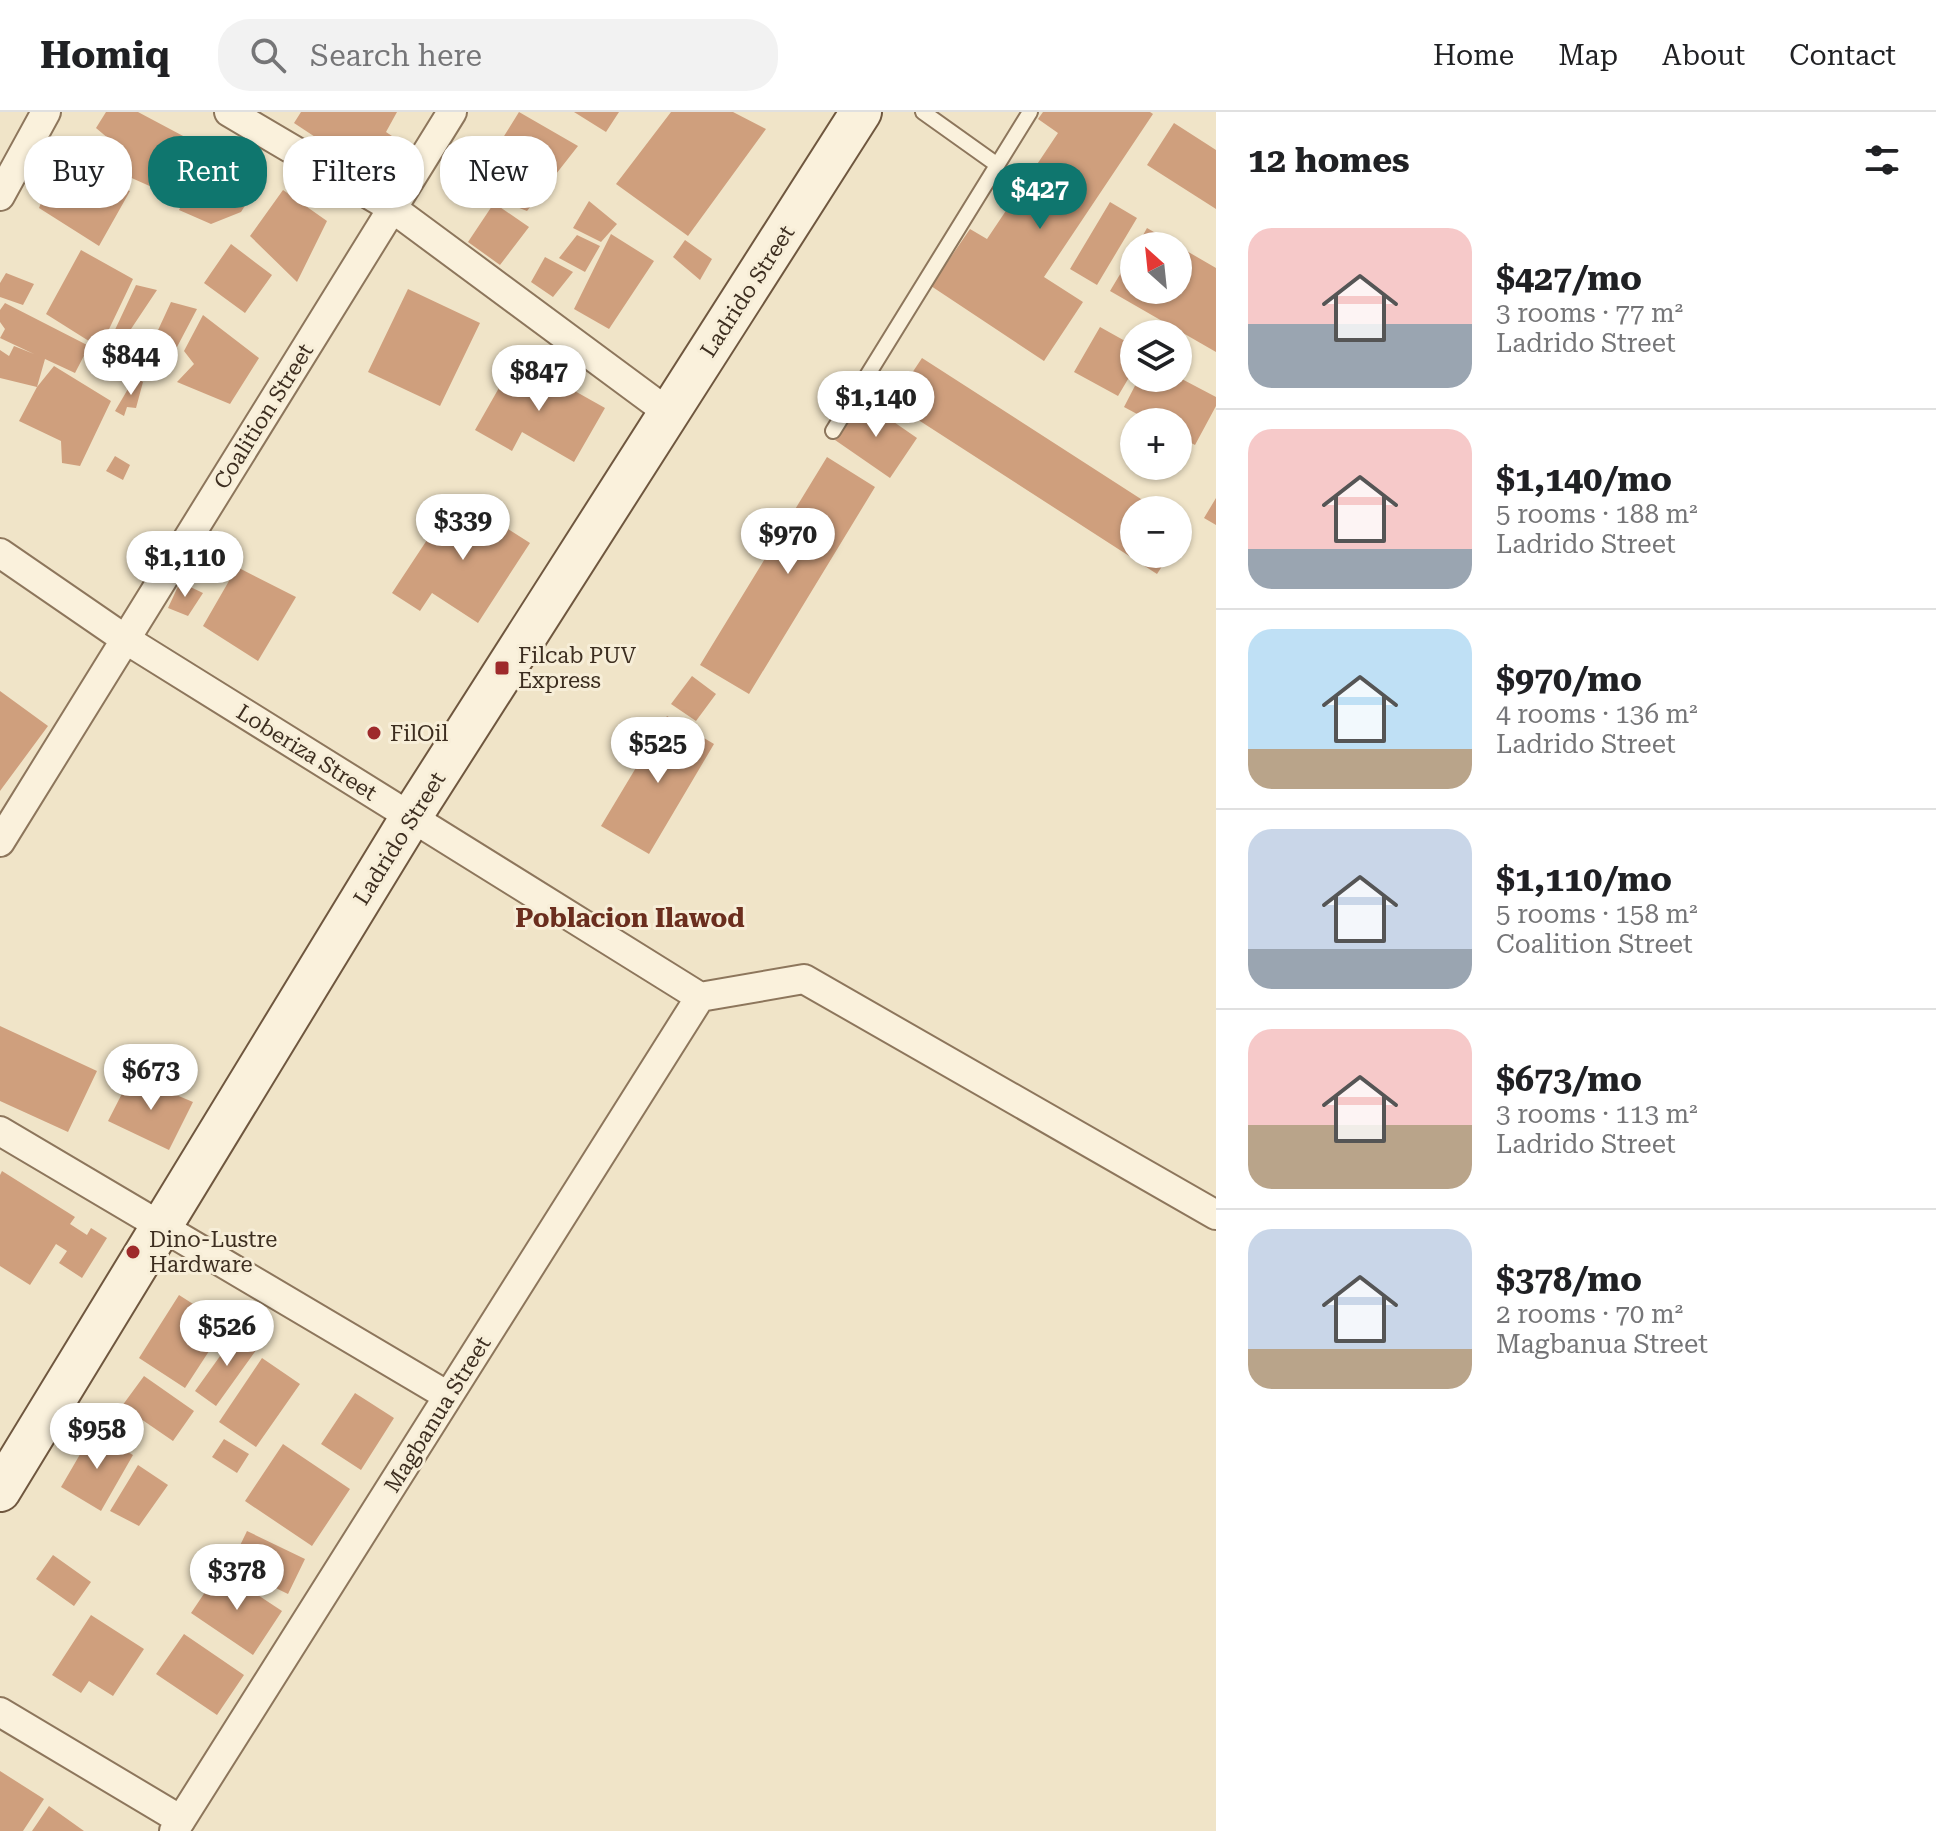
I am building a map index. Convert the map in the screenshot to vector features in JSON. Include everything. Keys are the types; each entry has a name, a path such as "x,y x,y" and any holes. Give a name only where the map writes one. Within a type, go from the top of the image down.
{"main road":[{"name":"Ladrido Street","path":"0,1491 411,817 861,112"}],"street":[{"path":"0,196 46,112"},
{"path":"229,112 283,144"},
{"name":"Coalition Street","path":"424,157 452,112"},
{"path":"392,208 669,413"},
{"name":"Coalition Street","path":"0,842 392,208"},
{"name":"Loberiza Street","path":"0,553 125,639 700,997"},
{"path":"700,997 804,979 1216,1215"},
{"name":"Magbanua Street","path":"178,1826 700,997"},
{"path":"0,1131 448,1396"},
{"path":"0,1712 178,1826"}],"lane":[{"path":"923,112 996,164"},
{"path":"833,431 1030,112"}],"building":[{"path":"106,112 138,112 183,136 148,136 148,185 132,178 132,136 105,136 96,128"},
{"path":"301,112 397,112 386,132 392,136 314,136 294,123"},
{"path":"519,112 578,146 557,173 557,136 504,136"},
{"path":"574,112 619,112 606,132"},
{"path":"671,112 733,112 766,129 688,236 616,184"},
{"path":"1043,112 1153,114 1044,277 1083,302 1044,361 931,286 970,229 987,239 1058,133 1038,119"},
{"path":"1174,123 1216,150 1216,209 1147,165"},
{"path":"283,190 283,208 309,208 327,221 297,282 250,236"},
{"path":"589,201 617,224 601,242 573,228"},
{"path":"1110,202 1137,218 1129,232 1120,232 1120,246 1097,285 1070,269"},
{"path":"39,208 120,208 99,246"},
{"path":"244,208 241,212 211,224 179,210"},
{"path":"491,208 501,208 529,227 500,265 468,242"},
{"path":"611,234 654,261 609,329 574,309"},
{"path":"577,235 600,246 585,272 559,258"},
{"path":"685,240 712,259 700,280 673,257"},
{"path":"231,244 272,275 245,313 204,283"},
{"path":"81,250 133,279 100,348 46,314"},
{"path":"1192,254 1216,268 1216,352 1192,338 1192,320 1160,320 1133,304 1192,304"},
{"path":"545,257 573,272 553,297 531,282"},
{"path":"6,273 34,284 23,305 0,297 0,283"},
{"path":"1120,274 1120,297 1110,291"},
{"path":"136,285 157,290 125,338 113,334"},
{"path":"408,289 480,323 440,406 368,372"},
{"path":"171,302 197,309 177,347 153,341"},
{"path":"5,303 89,346 75,373 45,359 37,387 0,378 0,350 9,356 14,346 34,354 0,338 5,329 0,322 0,310"},
{"path":"203,315 259,358 230,404 177,382 194,364 184,351"},
{"path":"1100,327 1120,338 1118,396 1074,372"},
{"path":"516,358 605,408 574,462 522,432 512,451 475,430"},
{"path":"922,358 1136,496 1120,496 1120,550 892,403"},
{"path":"54,366 111,401 80,466 62,463 61,441 19,421 37,387"},
{"path":"135,377 143,382 136,408 127,407 124,416 115,411"},
{"path":"1192,384 1216,397 1216,406 1195,445 1192,443 1192,408 1124,407 1132,392 1192,392"},
{"path":"862,400 917,438 890,478 835,440"},
{"path":"115,456 130,465 123,480 106,471"},
{"path":"827,457 875,487 749,694 700,665"},
{"path":"456,496 530,543 478,623 432,593 420,611 392,593"},
{"path":"1216,498 1216,525 1204,518"},
{"path":"237,567 296,597 258,661 203,626"},
{"path":"180,582 203,593 188,616 168,608"},
{"path":"692,676 716,694 696,721 671,704"},
{"path":"0,691 48,726 0,791"},
{"path":"667,716 714,744 649,854 601,826"},
{"path":"0,1026 97,1071 68,1132 0,1101"},
{"path":"131,1076 193,1102 169,1150 108,1121"},
{"path":"2,1171 75,1217 70,1224 87,1235 91,1228 107,1238 82,1278 59,1263 67,1251 56,1244 30,1285 0,1266"},
{"path":"179,1295 226,1325 185,1388 139,1358"},
{"path":"238,1331 259,1346 216,1406 195,1391"},
{"path":"262,1358 300,1384 256,1447 219,1422"},
{"path":"144,1376 194,1411 173,1441 122,1406"},
{"path":"355,1393 394,1418 361,1470 321,1444"},
{"path":"93,1432 133,1455 101,1511 61,1487"},
{"path":"224,1439 249,1454 237,1473 212,1457"},
{"path":"283,1444 350,1489 312,1546 245,1501"},
{"path":"138,1465 168,1485 139,1526 110,1511"},
{"path":"247,1531 305,1559 288,1594 230,1566"},
{"path":"53,1555 91,1582 74,1606 36,1579"},
{"path":"220,1570 282,1611 253,1655 191,1613"},
{"path":"91,1615 144,1649 113,1696 89,1681 81,1693 52,1675"},
{"path":"184,1634 244,1675 217,1715 156,1674"},
{"path":"0,1771 44,1799 23,1831 0,1831"},
{"path":"49,1806 84,1831 32,1831"}],"place":[{"name":"Filcab PUV Express","path":"502,668"},
{"name":"FilOil","path":"374,733"},
{"name":"Dino-Lustre Hardware","path":"133,1252"}],"district":[{"name":"Poblacion Ilawod","path":"630,918"}]}
